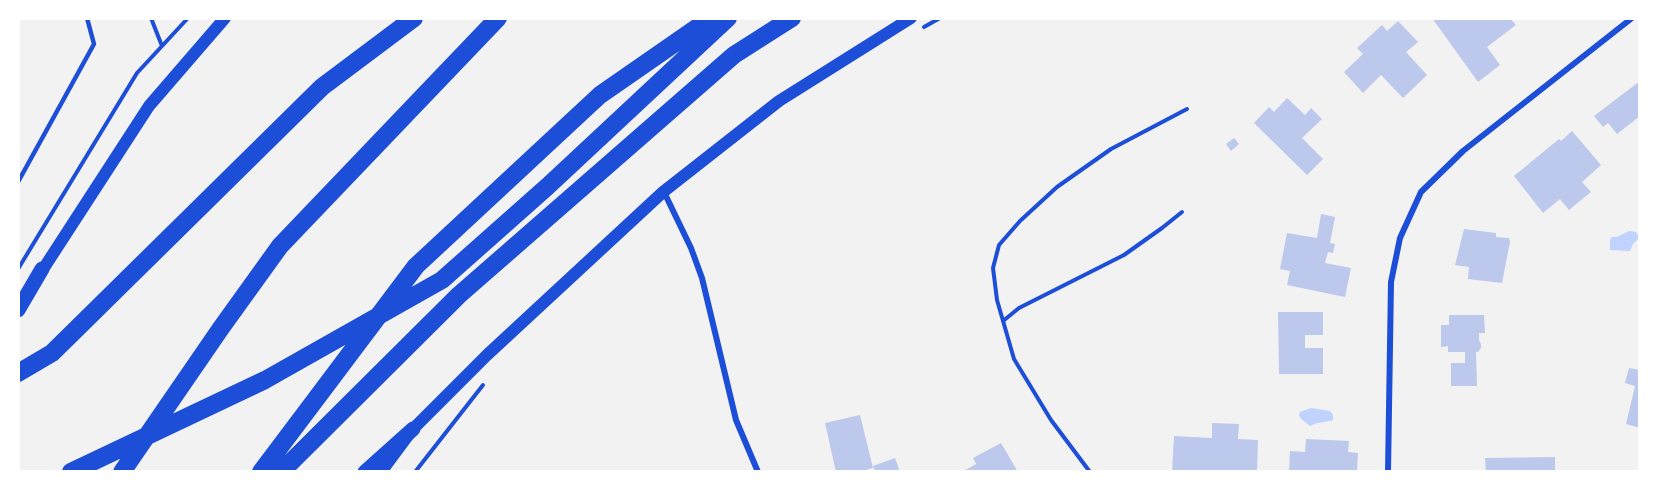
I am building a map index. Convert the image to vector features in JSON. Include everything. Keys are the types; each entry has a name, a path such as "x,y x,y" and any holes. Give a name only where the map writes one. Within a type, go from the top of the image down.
{"highway":[{"path":"18,372 52,353 322,87 414,18"},
{"path":"122,472 280,246 498,18"},
{"path":"261,472 417,266 600,95 711,18"},
{"path":"70,472 265,380 442,280 548,186 728,18"},
{"path":"281,472 459,295 734,56 792,18"}],"main road":[{"path":"18,310 42,269 149,106 225,18"},
{"path":"365,472 663,192 778,101 910,18"},
{"path":"18,319 42,269"},
{"path":"381,472 413,429"}],"street":[{"path":"1388,472 1391,282 1400,238 1421,192 1462,151 1632,18"},
{"path":"663,192 691,248 702,278 736,420 758,472"}],"lane":[{"path":"18,182 94,44 87,18"}],"path":[{"path":"151,18 162,46"},
{"path":"18,269 137,73 188,18"},
{"path":"921,30 940,18"},
{"path":"1090,472 1050,420 1014,359 997,300 993,268 999,244 1020,220 1057,187 1111,149 1187,110"},
{"path":"1004,321 1020,308 1124,255 1182,212"},
{"path":"414,472 489,377"}],"water":[{"path":"1629,231 1636,232 1639,238 1630,251 1610,250 1612,237"},
{"path":"1311,408 1330,411 1333,420 1310,426 1299,415 1300,412"}],"building":[{"path":"1432,18 1510,18 1516,25 1487,47 1500,65 1478,82"},
{"path":"1398,21 1418,42 1406,52 1427,75 1403,98 1381,75 1363,93 1344,72 1363,54 1357,48 1382,25 1387,31"},
{"path":"1640,81 1640,116 1617,134 1608,123 1603,127 1594,116"},
{"path":"1287,98 1305,115 1311,108 1322,119 1302,138 1323,159 1307,175 1254,123 1269,107 1274,112"},
{"path":"1572,131 1601,165 1582,182 1591,192 1569,210 1560,199 1543,213 1514,176"},
{"path":"1234,138 1239,144 1231,151 1226,144"},
{"path":"1321,214 1335,217 1330,243 1335,244 1333,253 1328,252 1325,263 1351,268 1345,297 1287,285 1290,271 1280,269 1287,233 1317,238"},
{"path":"1464,229 1496,233 1496,237 1509,238 1502,283 1468,279 1469,267 1455,265"},
{"path":"1278,312 1323,312 1323,335 1305,335 1305,348 1323,348 1323,374 1279,374"},
{"path":"1449,315 1484,315 1485,333 1479,333 1481,348 1476,352 1477,386 1451,386 1451,363 1465,363 1465,352 1448,352 1448,346 1441,347 1441,325 1449,325"},
{"path":"1629,368 1640,370 1640,428 1626,424 1635,386 1625,383"},
{"path":"860,415 873,468 858,472 836,472 825,423"},
{"path":"1212,423 1239,424 1238,439 1258,440 1257,472 1172,472 1174,436 1212,438"},
{"path":"1306,439 1349,441 1348,452 1358,453 1357,472 1289,472 1290,451 1305,452"},
{"path":"1001,443 1018,472 962,472 976,464 973,458"},
{"path":"1555,457 1555,472 1486,472 1485,458"},
{"path":"895,458 900,472 875,472 873,466"}]}
